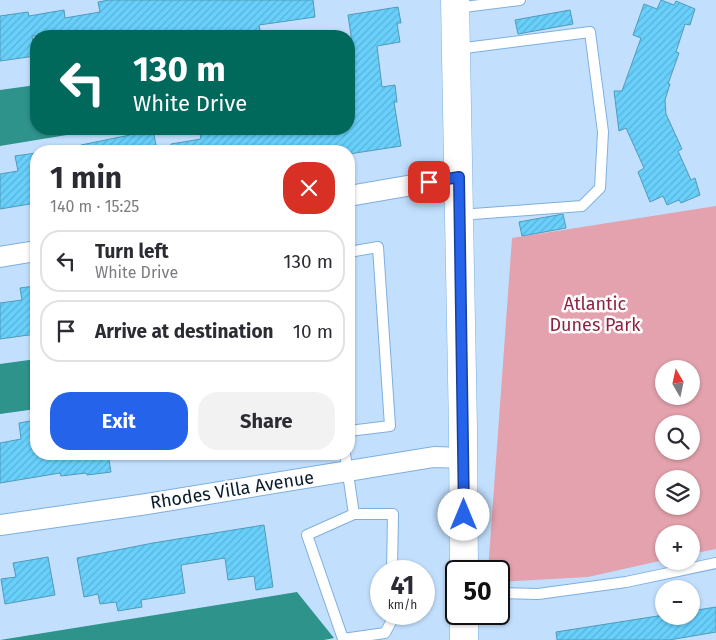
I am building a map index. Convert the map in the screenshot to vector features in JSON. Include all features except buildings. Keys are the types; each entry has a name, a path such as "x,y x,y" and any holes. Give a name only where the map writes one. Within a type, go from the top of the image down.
{"main road":[{"path":"455,4 460,216 464,560"}],"street":[{"path":"355,195 459,177"},
{"path":"0,257 30,252"},
{"name":"Rhodes Villa Avenue","path":"0,525 147,504 346,462 434,457 463,458"}],"lane":[{"path":"455,4 520,0"},
{"path":"456,49 590,32 603,132 600,188 582,206 460,216"},
{"path":"355,251 378,247 390,426 355,431"},
{"path":"346,462 354,514"},
{"path":"389,625 385,633 343,639 307,535 354,514 392,514 392,560"},
{"path":"510,594 538,594 626,582 716,562"}],"green space":[{"name":"Atlantic Dunes Park","path":"716,206 716,549 700,552 700,525 655,525 655,562 588,577 510,581 510,560 489,560 512,238"}],"shaded area":[{"path":"30,86 30,135 67,135 0,146 0,90"},
{"path":"30,360 30,410 0,414 0,364"},
{"path":"297,592 334,638 324,640 0,640"}],"route":[{"path":"429,182 459,177 464,515"}]}
